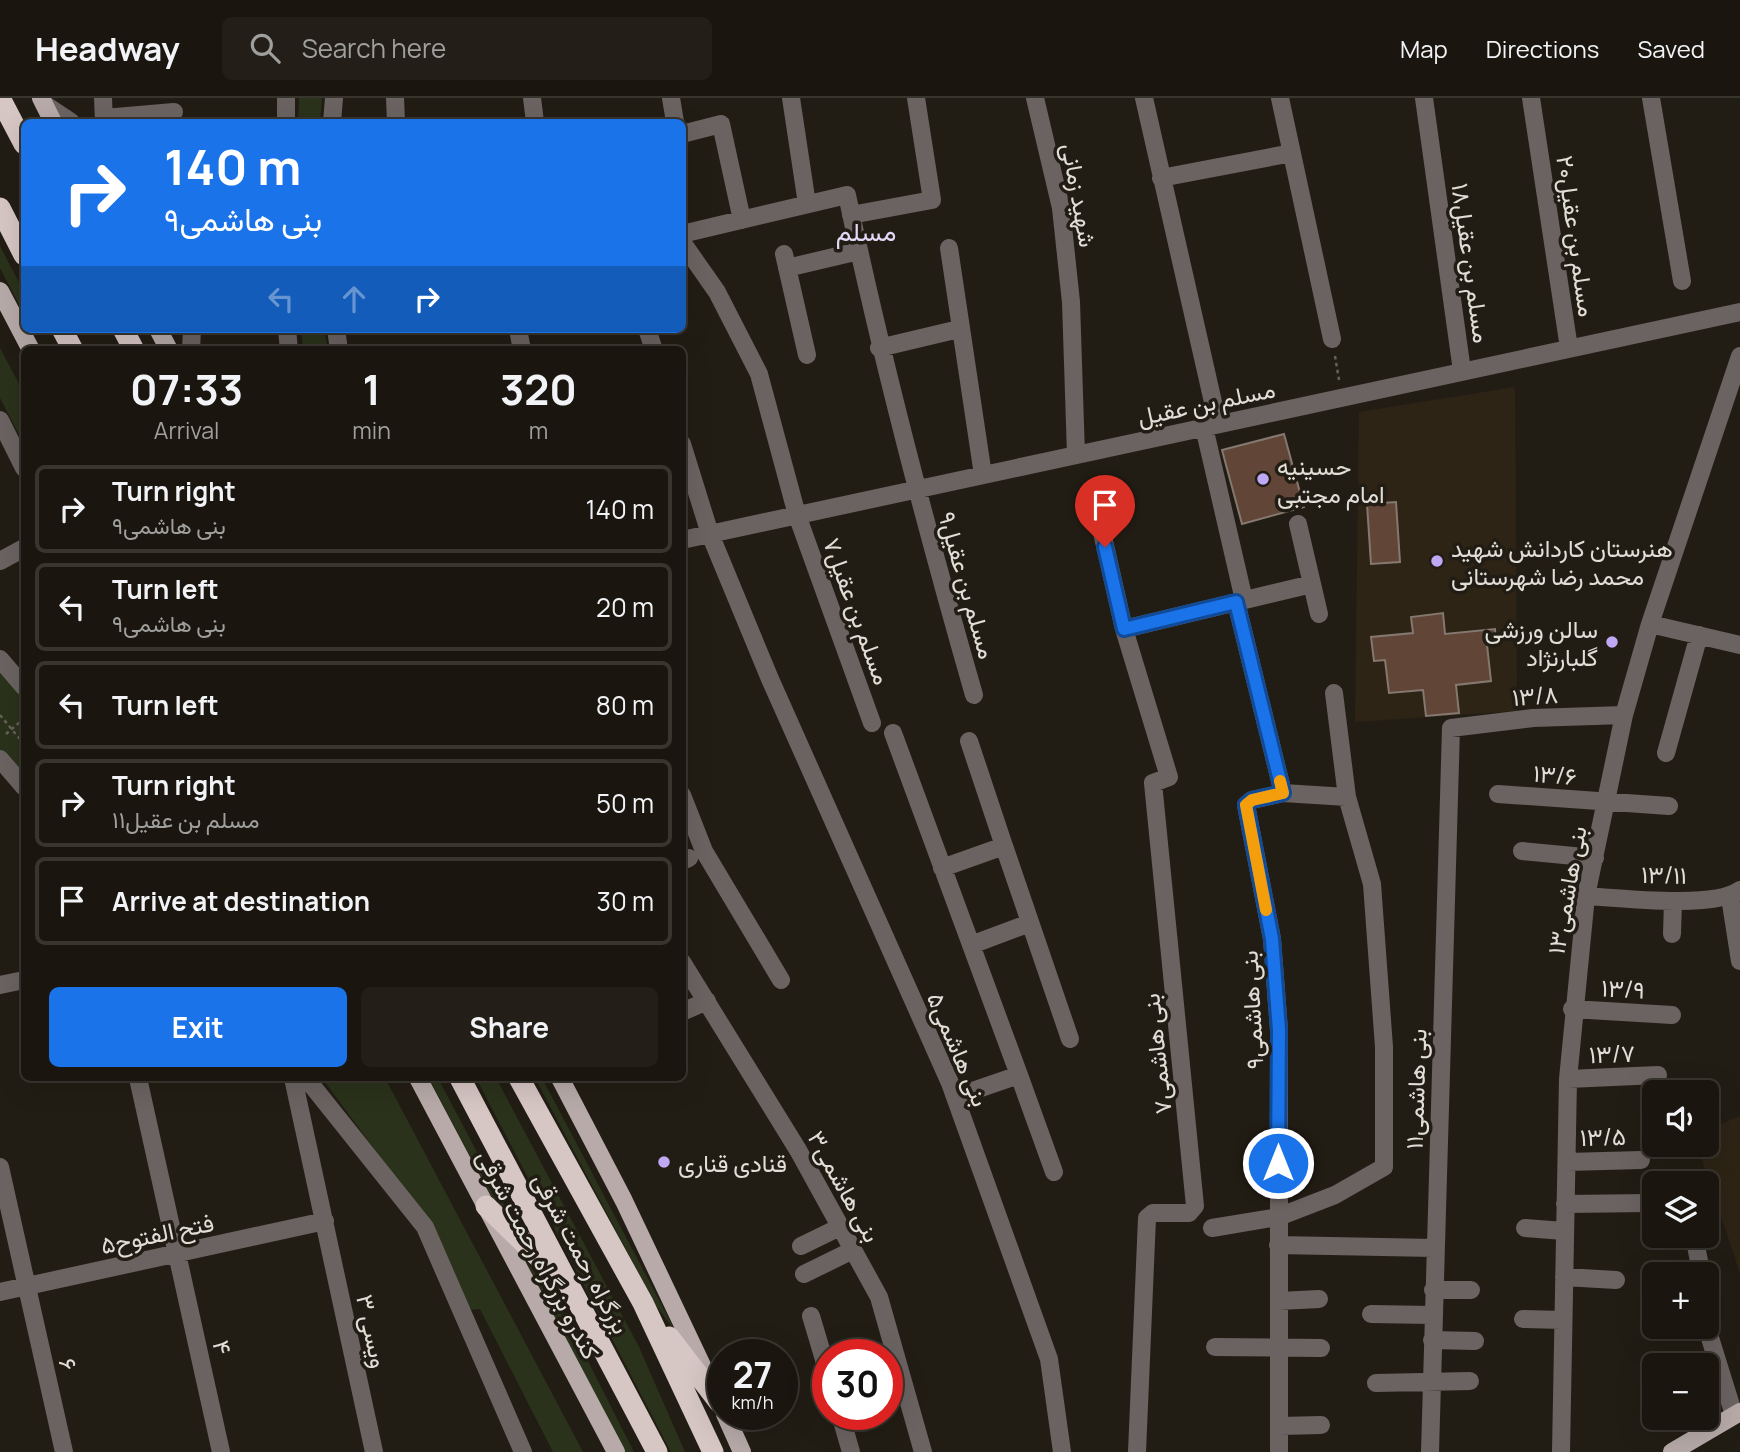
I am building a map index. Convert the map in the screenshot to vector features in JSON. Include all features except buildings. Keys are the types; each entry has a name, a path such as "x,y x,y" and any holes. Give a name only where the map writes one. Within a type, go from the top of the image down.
{"highway":[{"path":"0,98 21,138"},
{"path":"0,208 21,250"},
{"name":"بزرگراه رحمت شرقی","path":"462,1081 657,1452"},
{"name":"بزرگراه رحمت شرقی","path":"521,1081 643,1303 713,1452"},
{"path":"486,1206 573,1291"},
{"path":"643,1303 707,1388"}],"main road":[{"path":"42,101 51,119"},
{"path":"0,292 21,331"},
{"name":"کندرو بزرگراه رحمت شرقی","path":"420,1081 616,1452"},
{"path":"561,1081 624,1201 707,1376"},
{"path":"1672,1452 1737,1413"},
{"path":"732,1430 742,1452"}],"street":[{"path":"103,98 104,119"},
{"path":"286,98 286,119"},
{"path":"332,119 334,98"},
{"path":"395,98 396,119"},
{"path":"532,98 535,119"},
{"path":"671,98 674,119"},
{"path":"791,98 807,204"},
{"path":"686,233 847,195 851,215 932,200 916,98"},
{"name":"شهید زمانی","path":"1035,98 1061,208 1071,302 1076,455"},
{"path":"1144,98 1178,249 1240,601 1283,793 1347,797"},
{"path":"1280,98 1304,199 1332,340"},
{"name":"مسلم بن عقیل۱۸","path":"1424,98 1462,371"},
{"name":"مسلم بن عقیل۲۰","path":"1531,98 1569,348"},
{"path":"1651,98 1682,281"},
{"path":"42,101 67,119"},
{"path":"113,119 174,112"},
{"path":"686,133 721,124 742,220"},
{"path":"1161,178 1292,153"},
{"name":"مسلم بن عقیل۹","path":"851,215 879,348 915,489 974,695"},
{"name":"مسلم بن عقیل۷","path":"686,248 717,292 758,374 797,515 872,723"},
{"path":"949,248 983,475"},
{"path":"807,355 785,261 859,251"},
{"name":"مسلم بن عقیل","path":"686,539 1740,312"},
{"path":"879,348 959,328"},
{"name":"بنی هاشمی۱۳","path":"1561,1452 1568,1079 1572,1009 1586,896 1608,803 1624,715 1650,624 1740,356"},
{"path":"0,421 21,462"},
{"name":"بنی هاشمی۵","path":"686,457 710,534 770,679 955,1097 1049,1359 1062,1452"},
{"path":"1093,493 1124,629 1312,584"},
{"path":"1297,524 1319,614"},
{"path":"0,561 21,550"},
{"path":"1650,624 1740,645"},
{"name":"بنی هاشمی۷","path":"1124,629 1169,777 1153,783 1195,1206 1189,1213 1153,1213 1147,1218 1137,1452"},
{"path":"1666,753 1699,635"},
{"path":"0,659 21,684"},
{"path":"1212,1228 1278,1217 1335,1195 1384,1167 1384,1047 1372,884 1347,797 1334,693"},
{"name":"۱۳/۸","path":"1451,728 1533,718 1624,715"},
{"name":"بنی هاشمی۱۱","path":"1430,1452 1451,728"},
{"path":"893,733 1054,1172"},
{"path":"969,741 1070,1039"},
{"path":"0,759 21,783"},
{"name":"بنی هاشمی۹","path":"1279,1452 1279,1030 1272,939 1246,805 1252,800 1283,793"},
{"name":"۱۳/۶","path":"1498,794 1669,806"},
{"path":"686,805 704,851 781,980"},
{"path":"942,867 1004,846"},
{"path":"1522,851 1595,858"},
{"path":"1735,894 1740,961"},
{"name":"۱۳/۱۱","path":"1586,896 1673,901 1735,894"},
{"path":"1672,934 1673,901"},
{"path":"971,946 1030,923"},
{"name":"بنی هاشمی۳","path":"686,967 798,1150 879,1297 923,1452"},
{"path":"0,985 21,981"},
{"path":"686,1010 707,1001"},
{"name":"۱۳/۹","path":"1572,1009 1672,1015"},
{"path":"955,1097 1018,1075"},
{"name":"۱۳/۷","path":"1568,1079 1658,1075"},
{"name":"۴","path":"139,1081 221,1452"},
{"name":"ویسی ۳","path":"294,1081 374,1452"},
{"path":"308,1081 425,1227 523,1452"},
{"name":"۱۳/۵","path":"1567,1162 1641,1160"},
{"name":"۶","path":"0,1167 64,1452"},
{"path":"1565,1204 1642,1203"},
{"name":"فتح الفتوح۵","path":"0,1292 325,1221"},
{"path":"801,1246 840,1227"},
{"path":"1525,1228 1564,1231"},
{"path":"1278,1245 1434,1248"},
{"path":"804,1274 853,1250"},
{"path":"1564,1277 1616,1280"},
{"path":"1433,1290 1471,1290"},
{"path":"1279,1301 1319,1299"},
{"path":"1371,1314 1432,1315"},
{"path":"811,1315 818,1339"},
{"path":"1523,1319 1563,1320"},
{"path":"1711,1339 1737,1413"},
{"path":"1432,1340 1475,1341"},
{"path":"1215,1347 1321,1348"},
{"path":"1376,1383 1470,1381"},
{"path":"1280,1426 1321,1425"},
{"path":"845,1430 851,1452"}],"path":[{"path":"1332,340 1343,397"},
{"path":"0,715 21,740"},
{"path":"6,734 20,722"}],"shaded area":[{"name":"هنرستان کاردانش شهید محمد رضا شهرستانی","path":"1515,387 1517,711 1355,722 1359,412"},
{"path":"1740,1116 1740,1273 1719,1210 1719,1171 1706,1171 1701,1157 1719,1157 1719,1125"}],"green space":[{"path":"299,98 322,98 320,119 298,119"},
{"path":"0,246 21,286 21,308 0,268"},
{"path":"301,333 325,333 327,346 303,346"},
{"path":"0,348 21,387 21,438 0,398"},
{"path":"0,669 21,694 21,774 0,750"},
{"path":"324,1081 387,1081 583,1452 553,1452 480,1309 466,1310 437,1234"},
{"path":"431,1081 440,1081 511,1217 491,1196"},
{"path":"478,1081 498,1081 639,1347 685,1452 671,1452"},
{"path":"537,1081 544,1081 677,1334 655,1304"},
{"path":"518,1250 561,1308 634,1452 618,1452"}],"slow traffic":[{"path":"1266,910 1246,805 1248,801 1283,793 1280,781"}],"place":[{"name":"حسینیه امام مجتبی","path":"1263,479"},
{"name":"هنرستان کاردانش شهید محمد رضا شهرستانی","path":"1437,561"},
{"name":"سالن ورزشی گلبارنژاد","path":"1612,642"},
{"name":"قنادی قناری","path":"664,1162"}],"district":[{"name":"مسلم","path":"866,231"}],"route":[{"path":"1105,547 1124,629 1236,602 1283,793 1248,801 1246,805 1272,939 1279,1030 1278,1163"}]}
